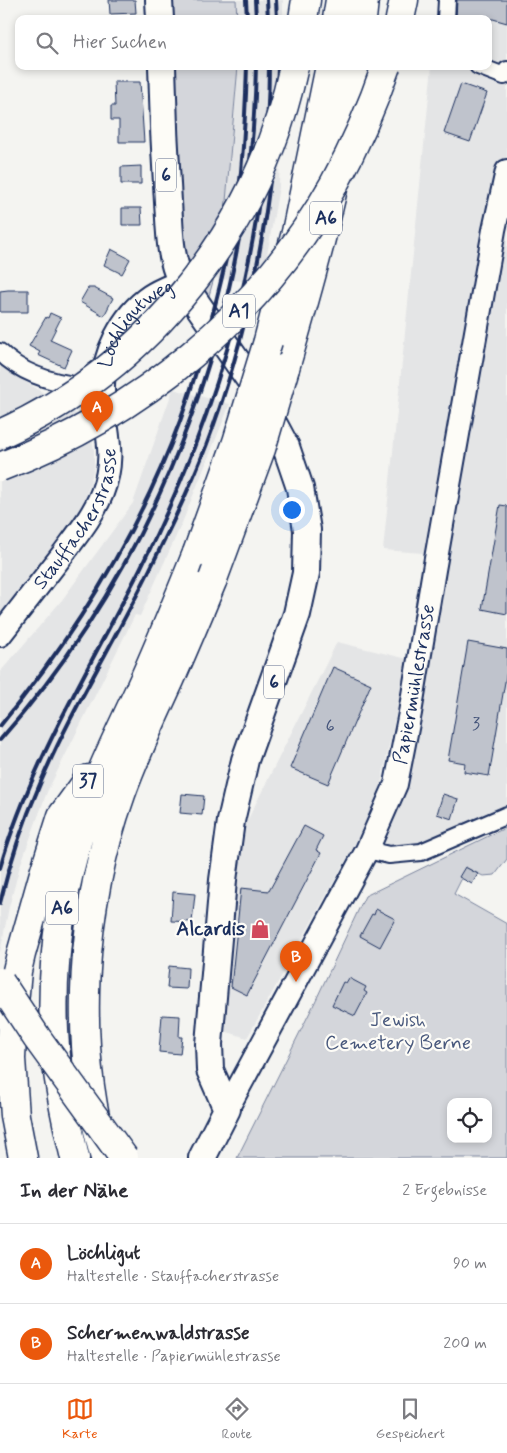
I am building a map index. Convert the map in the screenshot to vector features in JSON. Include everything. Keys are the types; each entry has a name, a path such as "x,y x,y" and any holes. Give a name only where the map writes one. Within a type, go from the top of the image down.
{"highway":[{"path":"304,15 306,0"},
{"path":"338,15 340,0"},
{"path":"362,15 364,0"},
{"path":"401,15 404,0"},
{"path":"0,434 45,411 116,362 148,333 179,300 227,234 248,197 281,117 293,70"},
{"name":"A6","path":"75,1158 59,1079 54,1032 56,957 70,867 82,825 97,785 197,553 240,434 268,340 296,232 329,70"},
{"name":"A6","path":"105,1158 96,1121 90,1077 85,996 89,930 98,874 108,833 122,793 213,579 261,449 311,279 340,162 354,70"},
{"name":"A1","path":"0,468 58,443 95,424 134,399 168,375 232,319 261,288 287,255 334,185 359,135 384,70"},
{"name":"37","path":"9,976 20,954 62,816 114,745"},
{"path":"89,930 102,992 107,1074 114,1119 124,1158"},
{"path":"9,976 42,1045 124,1158"},
{"path":"9,976 12,1014 11,1059 16,1116 23,1158"},
{"path":"59,1079 55,1129 61,1158"},
{"path":"0,1128 15,1158"}],"main road":[{"path":"159,0 160,15"},
{"name":"6","path":"162,70 165,158 170,235 175,269 181,281 250,380 286,447 300,488 307,530 306,572 298,614 245,760 226,851 209,1060 214,1080 227,1109"},
{"name":"Papiermühlestrasse","path":"202,1158 367,850 396,784 403,757 434,570 503,209 507,171"},
{"name":"Löchligutweg","path":"103,387 108,357 125,322 139,305 150,296 181,281"},
{"name":"Stauffacherstrasse","path":"0,635 73,540 94,510 102,494 109,467 110,446 103,387"}],"street":[{"path":"446,15 447,0"},
{"path":"488,70 504,76 507,70"},
{"name":"Löchligutweg","path":"0,352 21,368 53,382 103,387"},
{"path":"367,850 388,856 421,852 507,816"}],"shaded area":[{"path":"236,0 283,0 283,15 237,15"},
{"path":"439,0 507,0 507,815 431,849 367,850 386,808 436,554 383,550 432,70 492,70 492,15 437,15"},
{"path":"238,70 282,70 279,187 262,283 214,278 229,178"},
{"path":"0,361 26,382 89,422 94,450 94,468 80,513 57,546 27,580 20,593 0,617"},
{"path":"173,389 230,404 182,523 140,616 135,615 47,792 20,866 9,907 0,953 0,672 62,600 133,503"},
{"path":"337,642 408,659 376,806 247,1038 221,1030 242,831"}],"green space":[{"path":"168,0 236,0 237,15 169,15"},
{"path":"171,70 238,70 226,201 214,278 208,299 186,263"},
{"name":"Jewish Cemetery Berne","path":"507,827 507,859 495,875 483,876 467,868 454,894 507,924 507,1158 237,1158 315,1002 365,896"}],"building":[{"path":"109,0 135,0 136,13 110,14"},
{"path":"457,0 507,0 507,23 492,19 492,15 456,15"},
{"path":"114,82 140,82 144,142 119,142 119,120 111,120 111,106 115,106"},
{"path":"461,84 487,93 470,142 444,133"},
{"path":"141,166 141,184 121,184 121,167"},
{"path":"122,208 141,208 142,225 122,225"},
{"path":"111,249 130,259 122,274 104,265"},
{"path":"88,288 94,288 113,298 104,316 80,302"},
{"path":"28,290 28,312 0,312 0,291"},
{"path":"50,313 61,318 50,340 72,350 64,367 38,355 40,352 29,346"},
{"path":"500,505 507,506 507,614 482,609"},
{"path":"468,642 507,649 507,670 489,776 464,772 465,763 448,760"},
{"path":"333,667 371,684 328,784 290,768"},
{"path":"182,794 204,796 202,815 180,813"},
{"path":"443,794 458,799 452,819 437,814"},
{"path":"304,826 323,836 316,850 321,853 247,995 231,987 241,888 269,891"},
{"path":"465,867 478,874 472,884 459,877"},
{"path":"173,892 195,894 192,922 171,921"},
{"path":"376,909 395,919 380,947 360,936"},
{"path":"169,966 188,968 187,989 167,988"},
{"path":"349,978 366,987 364,991 367,993 355,1016 332,1005 343,982 346,983"},
{"path":"162,1015 180,1016 179,1037 182,1037 180,1054 159,1052"}],"railway":[{"path":"246,0 247,15"},
{"path":"255,0 256,15"},
{"path":"267,0 268,15"},
{"path":"276,0 277,15"},
{"path":"0,726 54,655 103,581 145,503 180,421 194,381 213,313 233,225 241,172 247,70"},
{"path":"0,740 58,668 108,591 152,510 188,426 216,339 237,249 250,158 256,70"},
{"path":"0,868 28,790 45,753 140,569 168,510 193,449 215,387 234,325 249,261 260,197 269,70"},
{"path":"0,903 17,843 52,756 175,518 205,448 227,386 240,341 260,251 272,159 278,70"}],"place":[{"name":"Löchligut","path":"97,432"},
{"name":"Alcardis","path":"260,929"},
{"name":"Schermenwaldstrasse","path":"296,982"}]}
